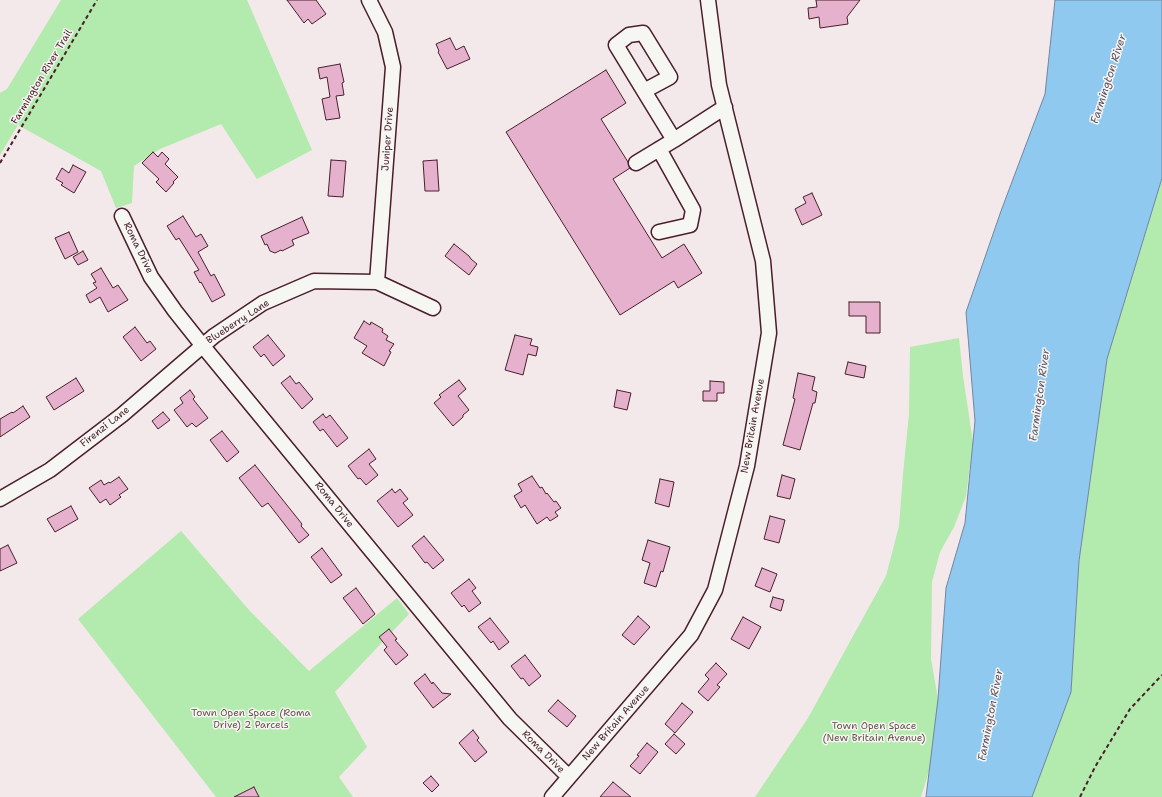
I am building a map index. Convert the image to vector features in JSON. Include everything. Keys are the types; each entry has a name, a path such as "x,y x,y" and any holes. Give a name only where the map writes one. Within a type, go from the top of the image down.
{"street":[{"name":"Juniper Drive","path":"369,0 385,32 393,67 377,282"},
{"name":"New Britain Avenue","path":"552,797 691,635 715,590 747,466 769,333 763,261 719,85 708,0"},
{"path":"644,91 674,140"},
{"path":"636,163 725,107"},
{"path":"659,149 693,210 690,225 659,232"},
{"name":"Roma Drive","path":"122,216 151,277 202,346 510,719 569,777"},
{"name":"Blueberry Lane","path":"202,346 214,336 263,303 314,282 377,282 434,308"},
{"name":"Firenzi Lane","path":"0,499 50,470 122,415 202,346"}],"path":[{"name":"Farmington River Trail","path":"0,163 97,0"},
{"path":"1080,797 1095,767 1130,709 1162,675"}],"green space":[{"path":"61,0 247,0 312,150 257,179 221,124 160,149 134,166 132,203 116,208 101,171 18,125 0,155 0,93 7,89"},
{"path":"1162,178 1162,797 1032,797 1071,692 1079,561 1107,359"},
{"name":"Town Open Space (New Britain Avenue)","path":"959,338 973,442 966,496 954,527 940,552 932,582 931,659 938,699 941,732 921,797 755,797 808,718 886,576 899,526 909,414 910,347"},
{"name":"Town Open Space (Roma Drive) 2 Parcels","path":"181,531 249,610 309,671 397,598 409,614 335,692 367,747 339,777 353,797 216,797 78,619"}],"water":[{"name":"Farmington River","path":"1055,0 1162,0 1162,178 1107,359 1079,561 1071,692 1032,797 926,797 938,699 946,588 965,523 975,421 966,312 1001,211 1045,94"}],"building":[{"path":"287,0 316,0 326,14 312,24 308,19 304,23"},
{"path":"816,0 860,0 847,17 848,24 820,28 819,17 809,19 808,8 817,7"},
{"path":"450,38 456,50 464,46 470,59 447,69 438,52 439,51 436,44"},
{"path":"340,64 344,82 342,83 344,95 336,96 340,118 326,120 322,99 330,97 327,77 320,79 318,68"},
{"path":"606,70 626,103 601,119 628,162 630,168 613,179 662,258 684,244 702,273 678,288 674,281 620,315 506,132"},
{"path":"153,152 158,157 162,152 169,159 165,164 178,177 166,192 156,182 159,179 142,163"},
{"path":"331,160 346,161 343,197 328,196"},
{"path":"437,160 439,191 425,191 423,161"},
{"path":"73,165 86,172 74,193 61,185 63,183 56,179 62,168 69,173"},
{"path":"812,193 822,215 802,225 795,209 806,203 803,197"},
{"path":"183,216 196,237 201,234 208,246 198,252 211,276 214,274 225,295 212,302 194,272 199,270 179,238 176,240 167,226"},
{"path":"302,217 309,233 292,240 294,245 282,251 281,250 275,253 270,251 267,244 265,245 261,236"},
{"path":"69,232 78,252 65,259 55,238"},
{"path":"454,244 477,264 469,275 445,256"},
{"path":"83,251 88,260 78,265 73,257"},
{"path":"101,268 113,288 118,285 128,300 108,312 100,297 90,303 86,295 97,288 93,283 96,282 91,274"},
{"path":"849,302 880,302 880,333 866,333 866,316 849,316"},
{"path":"364,321 370,325 371,322 383,329 382,332 388,336 386,340 394,344 389,351 391,352 384,366 362,353 367,346 354,338"},
{"path":"135,327 147,343 150,341 156,349 141,361 123,337"},
{"path":"268,335 285,356 273,366 264,354 261,357 253,347"},
{"path":"515,335 532,339 530,345 538,347 536,356 528,354 523,375 505,370"},
{"path":"848,362 866,366 864,378 845,374"},
{"path":"798,373 815,377 812,390 817,392 800,450 783,445 795,399 793,398"},
{"path":"290,376 296,384 299,382 313,399 302,409 281,383"},
{"path":"76,378 84,391 54,410 46,397"},
{"path":"459,380 466,389 458,396 469,410 453,426 434,403 441,397 439,395"},
{"path":"710,381 724,382 724,393 717,393 717,401 703,401 703,391 710,391"},
{"path":"190,390 195,397 193,399 208,418 196,427 192,423 187,427 174,410 183,403 180,398"},
{"path":"617,390 631,393 627,410 614,407"},
{"path":"23,406 30,417 0,437 0,419"},
{"path":"163,412 170,420 158,429 152,421"},
{"path":"323,414 326,418 330,415 348,438 337,447 323,429 320,431 313,422"},
{"path":"222,431 239,452 227,462 210,440"},
{"path":"369,449 376,459 369,464 378,475 366,485 360,478 358,479 348,466"},
{"path":"255,465 309,535 299,543 268,503 262,507 239,478"},
{"path":"782,475 795,479 790,499 777,496"},
{"path":"532,476 540,488 542,487 546,494 547,493 554,502 556,501 561,508 555,512 558,516 550,521 547,517 537,524 525,505 521,508 514,496 522,491 518,484"},
{"path":"119,477 128,489 119,495 121,497 110,505 106,499 100,503 89,488 101,480 104,485"},
{"path":"660,479 674,482 669,507 655,503"},
{"path":"392,489 395,493 400,489 408,499 403,503 413,515 398,527 377,501"},
{"path":"71,506 78,519 55,532 47,519"},
{"path":"770,516 785,520 779,543 764,539"},
{"path":"424,536 444,560 433,569 427,562 425,563 412,546"},
{"path":"648,540 670,547 663,572 661,571 656,587 644,583 650,563 642,560"},
{"path":"8,545 17,563 0,571 0,549"},
{"path":"322,548 342,575 331,583 311,557"},
{"path":"762,568 777,574 770,592 755,586"},
{"path":"469,579 476,588 472,591 481,603 469,612 464,605 462,607 451,593"},
{"path":"356,588 375,614 363,624 343,598"},
{"path":"773,597 784,600 781,611 770,607"},
{"path":"638,616 650,627 634,645 622,635"},
{"path":"743,617 761,627 749,649 731,639"},
{"path":"490,618 509,642 499,650 493,641 491,643 478,627"},
{"path":"389,629 397,639 395,640 408,655 396,665 384,650 387,647 379,637"},
{"path":"525,655 541,676 529,686 523,678 521,679 511,666"},
{"path":"716,663 727,674 717,685 720,687 708,701 698,692 709,679 705,675"},
{"path":"425,674 432,684 433,682 442,693 451,694 433,708 414,683"},
{"path":"558,700 576,716 567,727 548,711"},
{"path":"682,703 693,712 675,733 665,724"},
{"path":"473,730 479,738 477,740 487,752 475,762 459,743"},
{"path":"674,734 685,744 676,754 665,744"},
{"path":"647,743 658,752 640,774 630,766 639,756 637,755"},
{"path":"431,776 439,785 432,792 423,783"},
{"path":"613,782 631,797 600,797"},
{"path":"254,787 259,797 234,797"}]}
